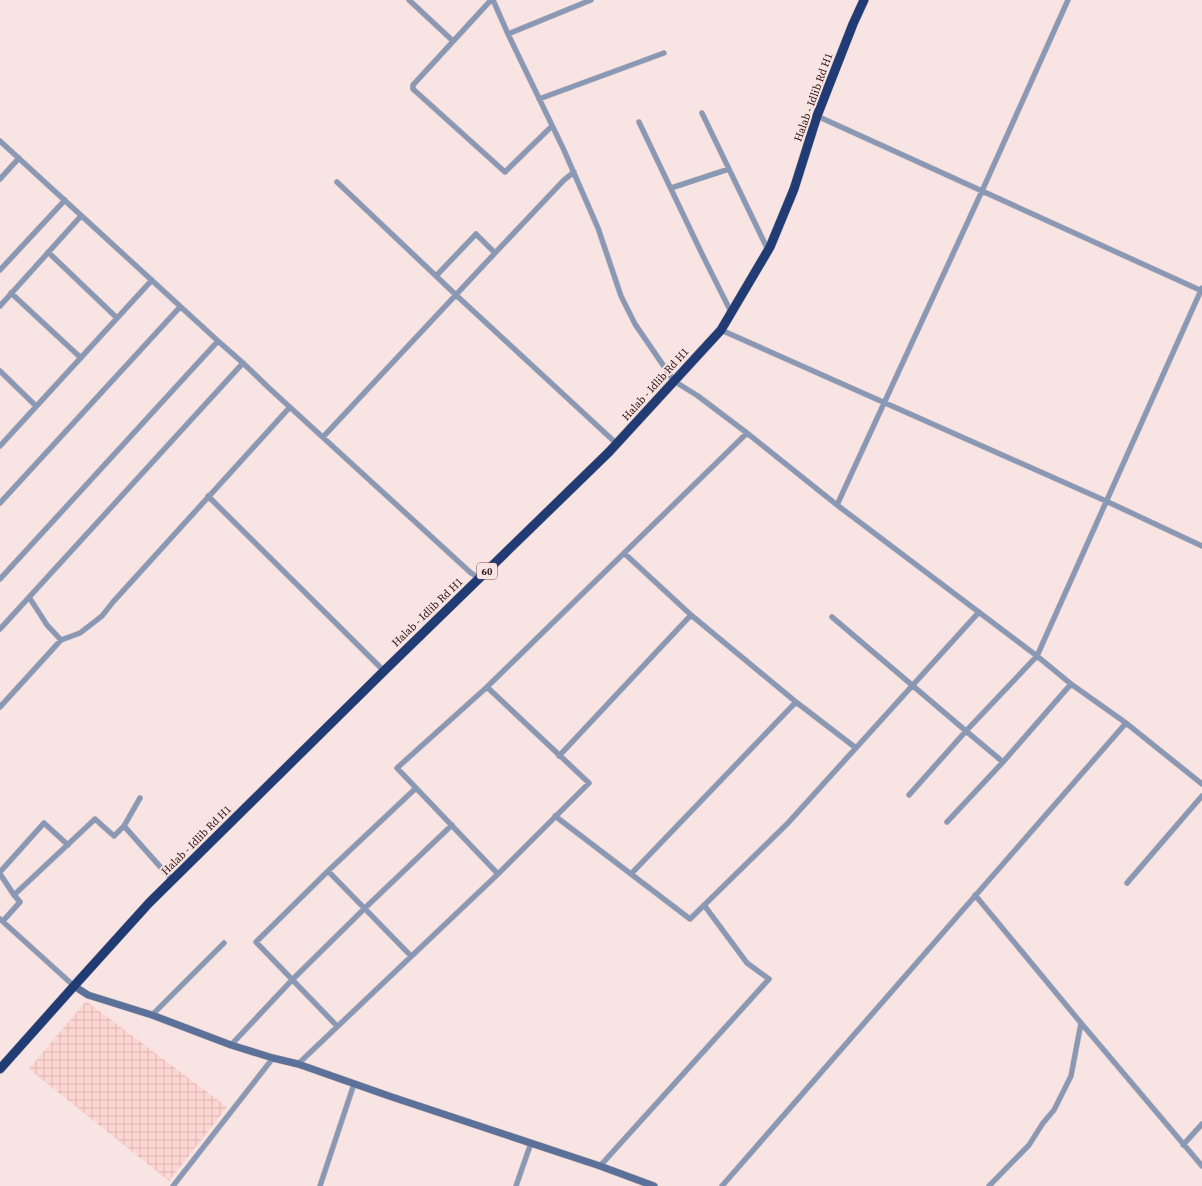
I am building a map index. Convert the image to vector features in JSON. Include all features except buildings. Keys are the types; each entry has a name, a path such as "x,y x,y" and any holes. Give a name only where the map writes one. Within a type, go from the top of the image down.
{"highway":[{"name":"Halab - Idlib Rd H1","path":"0,1069 149,903 617,444 721,330 768,250 794,189 817,116 864,0"}],"street":[{"path":"409,0 453,41"},
{"path":"552,126 505,172 413,89 413,85 492,0 574,172 598,228 621,296 635,324 674,381 698,396 747,433 1071,684 1126,723 1202,784"},
{"path":"508,34 591,0"},
{"path":"838,505 1068,0"},
{"path":"539,98 664,53"},
{"path":"702,113 768,250"},
{"path":"817,116 1202,290 1036,656 909,795"},
{"path":"639,122 731,312"},
{"path":"0,141 471,573 479,578"},
{"path":"0,179 19,158"},
{"path":"671,188 729,169"},
{"path":"323,437 564,180 574,172"},
{"path":"337,182 456,295 617,444"},
{"path":"0,270 65,200"},
{"path":"0,306 81,216"},
{"path":"436,276 476,234 495,253"},
{"path":"48,252 117,318"},
{"path":"0,445 152,280"},
{"path":"11,293 81,358"},
{"path":"0,503 180,306"},
{"path":"721,330 1106,501 1202,546"},
{"path":"0,579 218,341"},
{"path":"0,629 243,363"},
{"path":"0,371 36,406"},
{"path":"0,707 61,640 80,633 102,616 208,496 290,407"},
{"path":"498,874 397,768 487,687 747,433"},
{"path":"208,496 384,671"},
{"path":"624,553 691,615 796,702 856,748"},
{"path":"29,597 47,625 61,640"},
{"path":"555,816 690,919 788,823 979,612"},
{"path":"560,756 691,615"},
{"path":"832,617 1003,762"},
{"path":"947,822 1003,762 1071,684"},
{"path":"298,1064 498,874 588,783 487,687"},
{"path":"631,874 796,702"},
{"path":"722,1186 1126,723"},
{"path":"337,1026 256,942 328,871 416,788"},
{"path":"1127,883 1202,796"},
{"path":"14,895 95,819 114,836 124,826 140,798"},
{"path":"68,845 44,823 0,873 20,902 1,920 74,986 88,995 152,1015 273,1058 298,1064 600,1166 654,1186"},
{"path":"231,1044 292,980 452,825"},
{"path":"124,826 172,880"},
{"path":"328,871 411,956"},
{"path":"975,895 1202,1166"},
{"path":"600,1166 769,979 747,964 704,905"},
{"path":"152,1015 224,944"},
{"path":"989,1186 1029,1145 1043,1123 1054,1110 1070,1076 1081,1023"},
{"path":"173,1186 273,1058"},
{"path":"320,1186 354,1084"},
{"path":"1183,1144 1202,1124"},
{"path":"516,1186 531,1143"}],"shaded area":[{"path":"86,1001 227,1107 169,1181 29,1069"}]}
